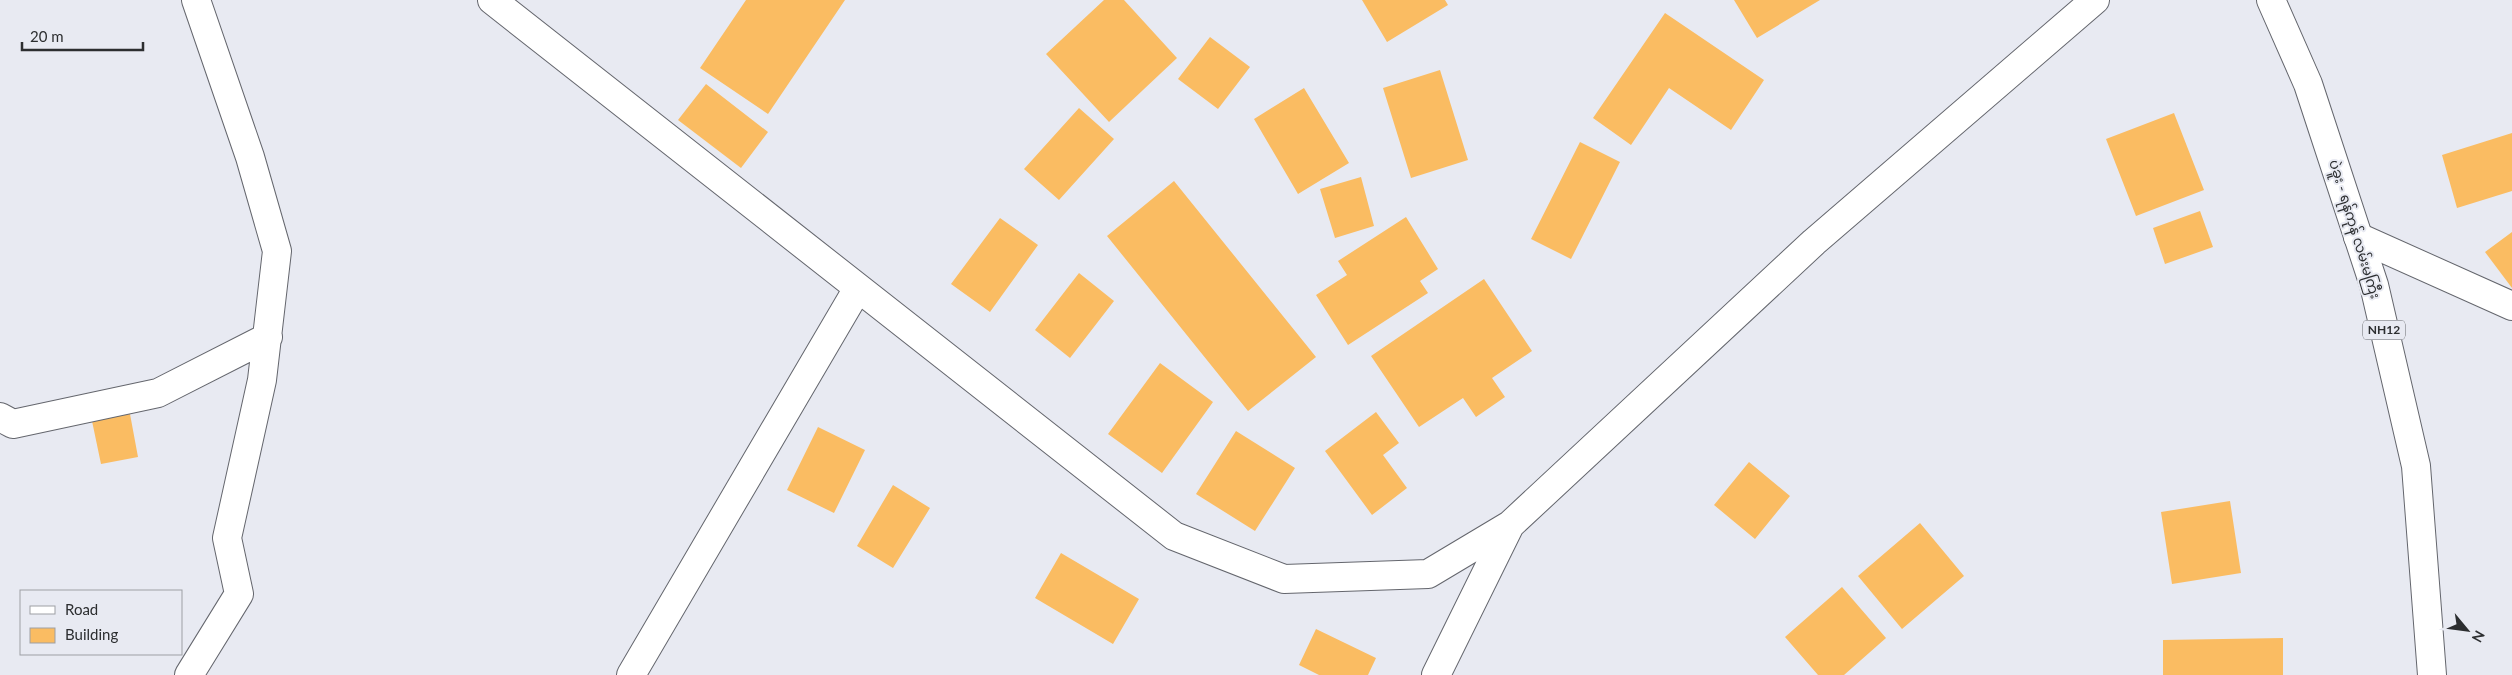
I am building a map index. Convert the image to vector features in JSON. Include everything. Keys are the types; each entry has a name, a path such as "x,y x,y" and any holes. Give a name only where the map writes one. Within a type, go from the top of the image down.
{"main road":[{"path":"189,675 239,594 227,538 262,380 277,251 250,157 196,0"},
{"path":"492,0 1174,536 1284,579 1428,574 1510,526 1814,242 2095,0"},
{"name":"ပဲခူး - ရန်ကုန် လမ်းမကြီး","path":"2270,0 2308,84 2374,284 2416,466 2432,675"},
{"path":"2358,237 2512,306"},
{"path":"631,675 858,288"},
{"path":"0,418 13,424 158,393 268,337"},
{"path":"1436,675 1510,526"}],"building":[{"path":"746,0 845,0 768,114 700,68"},
{"path":"1104,0 1124,0 1177,58 1109,122 1046,54"},
{"path":"1362,0 1445,0 1448,5 1387,42"},
{"path":"1734,0 1820,0 1757,38"},
{"path":"1665,13 1764,80 1731,130 1669,88 1631,145 1593,118"},
{"path":"1210,37 1250,67 1218,109 1178,79"},
{"path":"1440,70 1468,160 1411,178 1383,88"},
{"path":"706,84 768,132 741,168 678,120"},
{"path":"1304,88 1349,163 1298,194 1254,119"},
{"path":"1079,108 1114,139 1059,200 1024,169"},
{"path":"2174,113 2204,190 2136,216 2106,139"},
{"path":"2512,133 2512,191 2457,208 2442,155"},
{"path":"1580,142 1620,162 1571,259 1531,239"},
{"path":"1361,177 1374,226 1335,238 1320,189"},
{"path":"1174,181 1316,357 1248,411 1107,236"},
{"path":"2200,211 2213,247 2165,264 2153,228"},
{"path":"1406,217 1438,269 1420,281 1428,293 1348,345 1316,295 1347,275 1338,261"},
{"path":"1000,218 1038,245 990,312 951,284"},
{"path":"2512,232 2512,288 2485,252"},
{"path":"1079,273 1114,301 1070,358 1035,330"},
{"path":"1484,279 1532,351 1492,378 1505,397 1476,417 1463,398 1419,427 1371,356"},
{"path":"1160,363 1213,402 1162,473 1108,434"},
{"path":"1376,412 1399,443 1383,455 1407,488 1372,515 1325,451"},
{"path":"130,414 138,457 101,464 92,421"},
{"path":"818,427 865,450 834,513 787,490"},
{"path":"1236,431 1295,468 1255,531 1196,494"},
{"path":"1749,462 1790,496 1755,539 1714,505"},
{"path":"893,485 930,508 893,568 857,546"},
{"path":"2230,501 2241,573 2172,584 2161,512"},
{"path":"1920,523 1964,576 1902,629 1858,576"},
{"path":"1061,553 1139,599 1113,644 1035,598"},
{"path":"1842,587 1886,638 1844,675 1818,675 1785,637"},
{"path":"1316,629 1376,658 1368,675 1319,675 1299,665"},
{"path":"2283,638 2283,675 2163,675 2163,640"}]}
